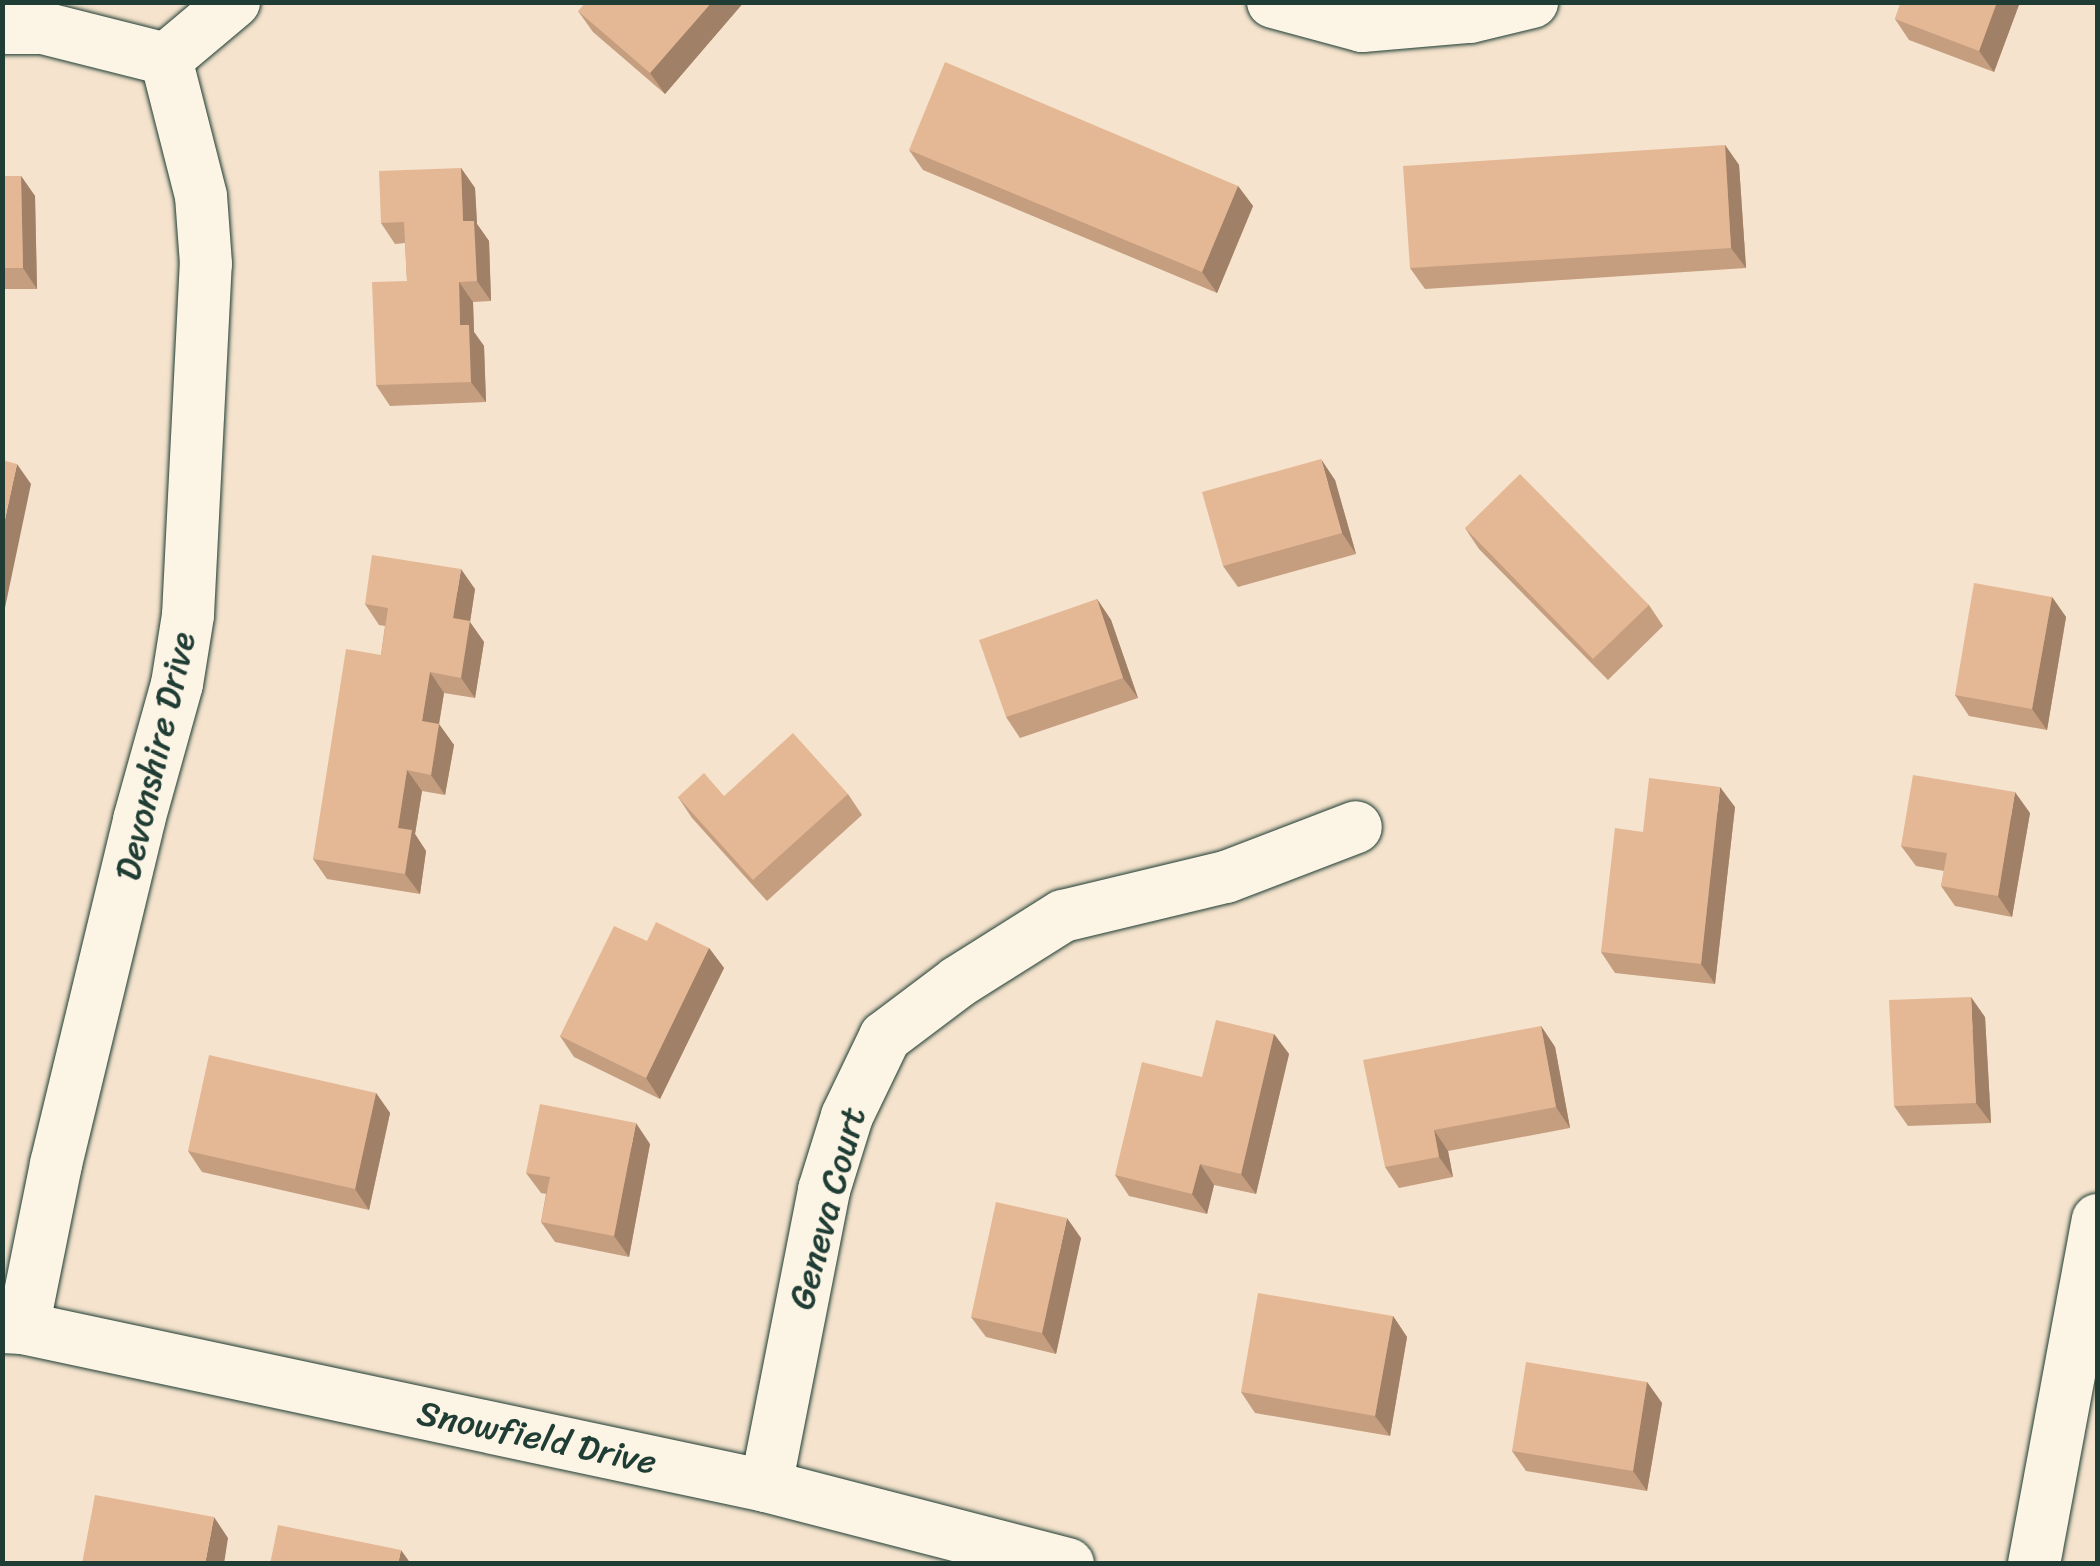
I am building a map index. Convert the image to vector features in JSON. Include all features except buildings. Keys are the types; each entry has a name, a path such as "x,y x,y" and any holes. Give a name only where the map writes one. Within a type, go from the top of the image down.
{"street":[{"path":"2,28 43,28 166,58 234,2"},
{"path":"1273,2 1362,26 1470,17 1532,2"},
{"name":"Devonshire Drive","path":"13,1328 139,820 177,684 188,615 206,264 201,196 166,58"},
{"name":"Geneva Court","path":"766,1486 824,1190 847,1116 885,1036 958,982 1063,916 1226,877 1356,827"},
{"path":"2034,1564 2084,1372 2098,1220"},
{"name":"Snowfield Drive","path":"13,1328 766,1486 1068,1564"}]}
